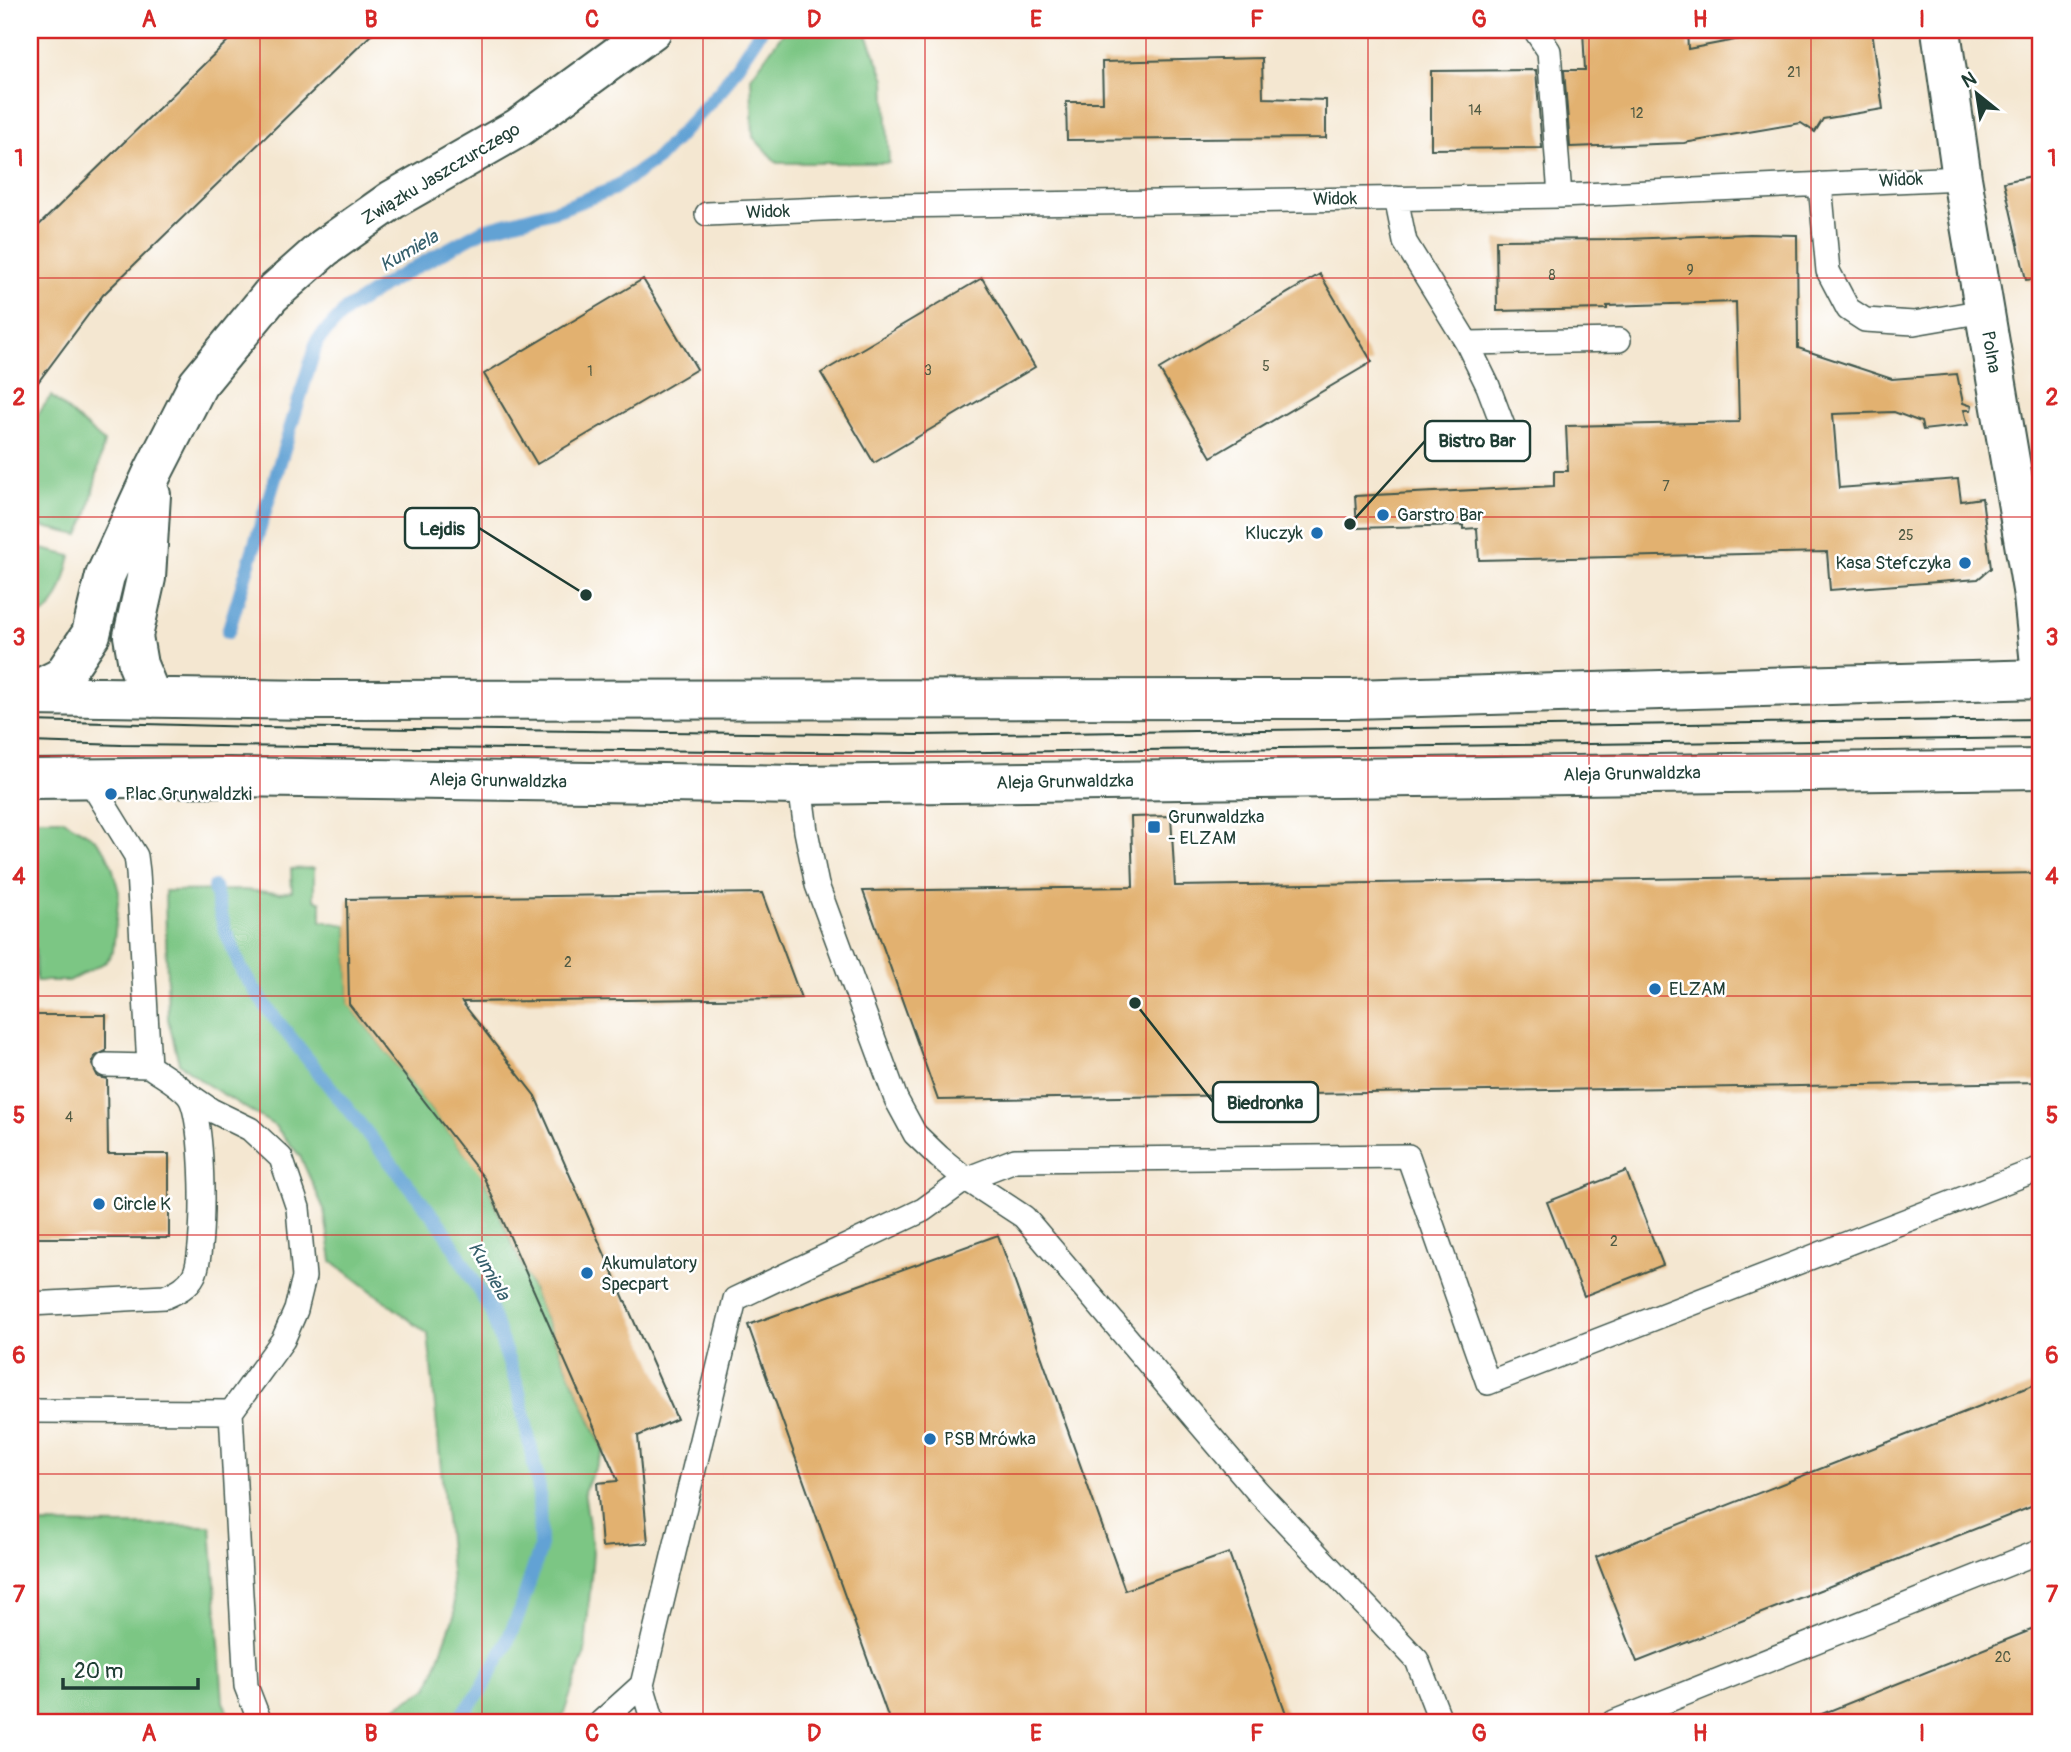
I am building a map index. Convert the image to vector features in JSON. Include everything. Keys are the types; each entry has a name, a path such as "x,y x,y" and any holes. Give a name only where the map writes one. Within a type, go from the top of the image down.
{"main road":[{"name":"Związku Jaszczurczego","path":"30,695 62,677 91,634 105,576 153,472 198,384 271,295 324,248 392,200 518,128 652,30"},
{"name":"Polna","path":"1941,30 1962,178 2034,606 2041,674"},
{"name":"Związku Jaszczurczego","path":"152,698 138,665 134,636 146,578 153,472"},
{"path":"30,695 152,698 1350,699 2041,679"},
{"name":"Aleja Grunwaldzka","path":"30,779 270,777 800,785 2041,769"}],"lane":[{"path":"1535,30 1549,41 1560,196"},
{"name":"Widok","path":"707,214 891,206 1560,196 1962,178"},
{"path":"1820,184 1828,271 1848,309 1865,320 1914,323 1984,311"},
{"path":"1396,198 1405,242 1466,343 1488,386 1508,439"},
{"path":"1466,343 1619,340"},
{"path":"88,778 136,856 149,1066"},
{"path":"800,785 809,851 817,885 896,1099 915,1134 966,1179 1024,1217 1256,1491 1417,1660 1441,1722"},
{"path":"107,1065 149,1066 211,1110 250,1129 281,1158 298,1208 304,1277 296,1310 283,1340 231,1412 246,1686 260,1722"},
{"path":"30,1304 165,1297 182,1289 195,1275 200,1252 202,1150 199,1120 189,1096"},
{"path":"653,1722 642,1685 735,1299 923,1210 966,1179 1015,1160 1408,1156 1488,1383 2041,1168"},
{"path":"30,1411 231,1412"},
{"path":"1614,1722 2041,1551"},
{"path":"601,1722 642,1685"}],"green space":[{"path":"785,30 865,30 885,79 889,163 777,163 753,137 751,77"},
{"path":"51,396 104,442 88,514 79,535 30,524 30,426"},
{"path":"30,546 71,556 54,604 40,617 30,621"},
{"path":"30,819 62,819 94,838 105,851 112,866 119,892 113,951 106,962 69,981 36,981 35,949 30,948"},
{"path":"314,868 314,899 321,902 321,921 347,925 349,1004 479,1168 604,1451 584,1491 593,1552 585,1652 561,1722 371,1722 428,1688 455,1613 428,1334 332,1261 324,1209 300,1156 275,1126 203,1082 179,1063 168,1019 165,891 243,890 280,893 292,891 291,869"},
{"path":"30,1524 211,1526 223,1702 233,1722 30,1722"}],"building":[{"path":"239,30 376,30 103,295 30,393 30,234"},
{"path":"1583,30 1687,30 1688,49 1787,30 1872,30 1883,109 1823,119 1815,132 1801,123 1684,143 1570,147 1564,70 1585,70"},
{"path":"1262,58 1263,98 1326,100 1326,138 1067,140 1066,102 1103,102 1102,62"},
{"path":"1536,70 1542,148 1431,149 1431,71"},
{"path":"2041,174 2041,278 2026,280 2004,182"},
{"path":"1797,235 1798,348 1892,379 1957,374 1963,403 1972,406 1971,410 1964,410 1968,425 1923,430 1921,422 1894,412 1833,414 1839,488 1958,479 1961,501 1982,498 1991,568 1978,579 1830,590 1827,552 1479,560 1477,528 1463,529 1463,525 1357,528 1355,496 1554,486 1554,471 1568,471 1566,426 1739,422 1736,302 1607,306 1607,309 1497,311 1496,240"},
{"path":"1320,274 1372,362 1211,457 1159,369"},
{"path":"982,278 1035,367 874,463 821,373"},
{"path":"643,279 697,369 537,464 484,374"},
{"path":"1171,816 1175,886 2041,873 2041,1082 938,1100 863,891 1133,887 1131,817"},
{"path":"762,893 801,998 462,1002 535,1096 677,1419 638,1436 648,1543 602,1547 597,1483 618,1481 484,1178 349,1004 347,899"},
{"path":"30,1015 106,1015 106,1051 94,1057 92,1065 98,1077 107,1079 108,1154 169,1154 169,1238 30,1238"},
{"path":"1626,1171 1663,1265 1584,1296 1547,1202"},
{"name":"PSB Mrówka","path":"998,1235 1125,1590 1229,1553 1289,1722 890,1722 748,1325"},
{"path":"2041,1382 2041,1503 1637,1662 1596,1557"},
{"path":"2041,1626 2041,1722 1804,1721"}],"waterway":[{"name":"Kumiela","path":"228,632 317,341 346,310 394,279 483,230 560,209 613,189 657,159 721,90 761,30"},
{"name":"Kumiela","path":"214,887 225,930 242,971 267,1008 442,1227 490,1309 518,1388 539,1488 540,1549 504,1649 481,1690 456,1722"}],"tram line":[{"path":"30,721 258,727 919,735 2041,719"},
{"path":"30,742 914,753 2041,738"}],"place":[{"name":"Garstro Bar","path":"1383,515"},
{"name":"Bistro Bar","path":"1350,524"},
{"name":"Kluczyk","path":"1317,533"},
{"name":"Kasa Stefczyka","path":"1965,563"},
{"name":"Lejdis","path":"586,595"},
{"name":"Plac Grunwaldzki","path":"111,794"},
{"name":"Grunwaldzka - ELZAM","path":"1154,827"},
{"name":"ELZAM","path":"1655,989"},
{"name":"Biedronka","path":"1135,1003"},
{"name":"Circle K","path":"99,1204"},
{"name":"Akumulatory Specpart","path":"587,1273"},
{"name":"PSB Mrówka","path":"930,1439"}]}
